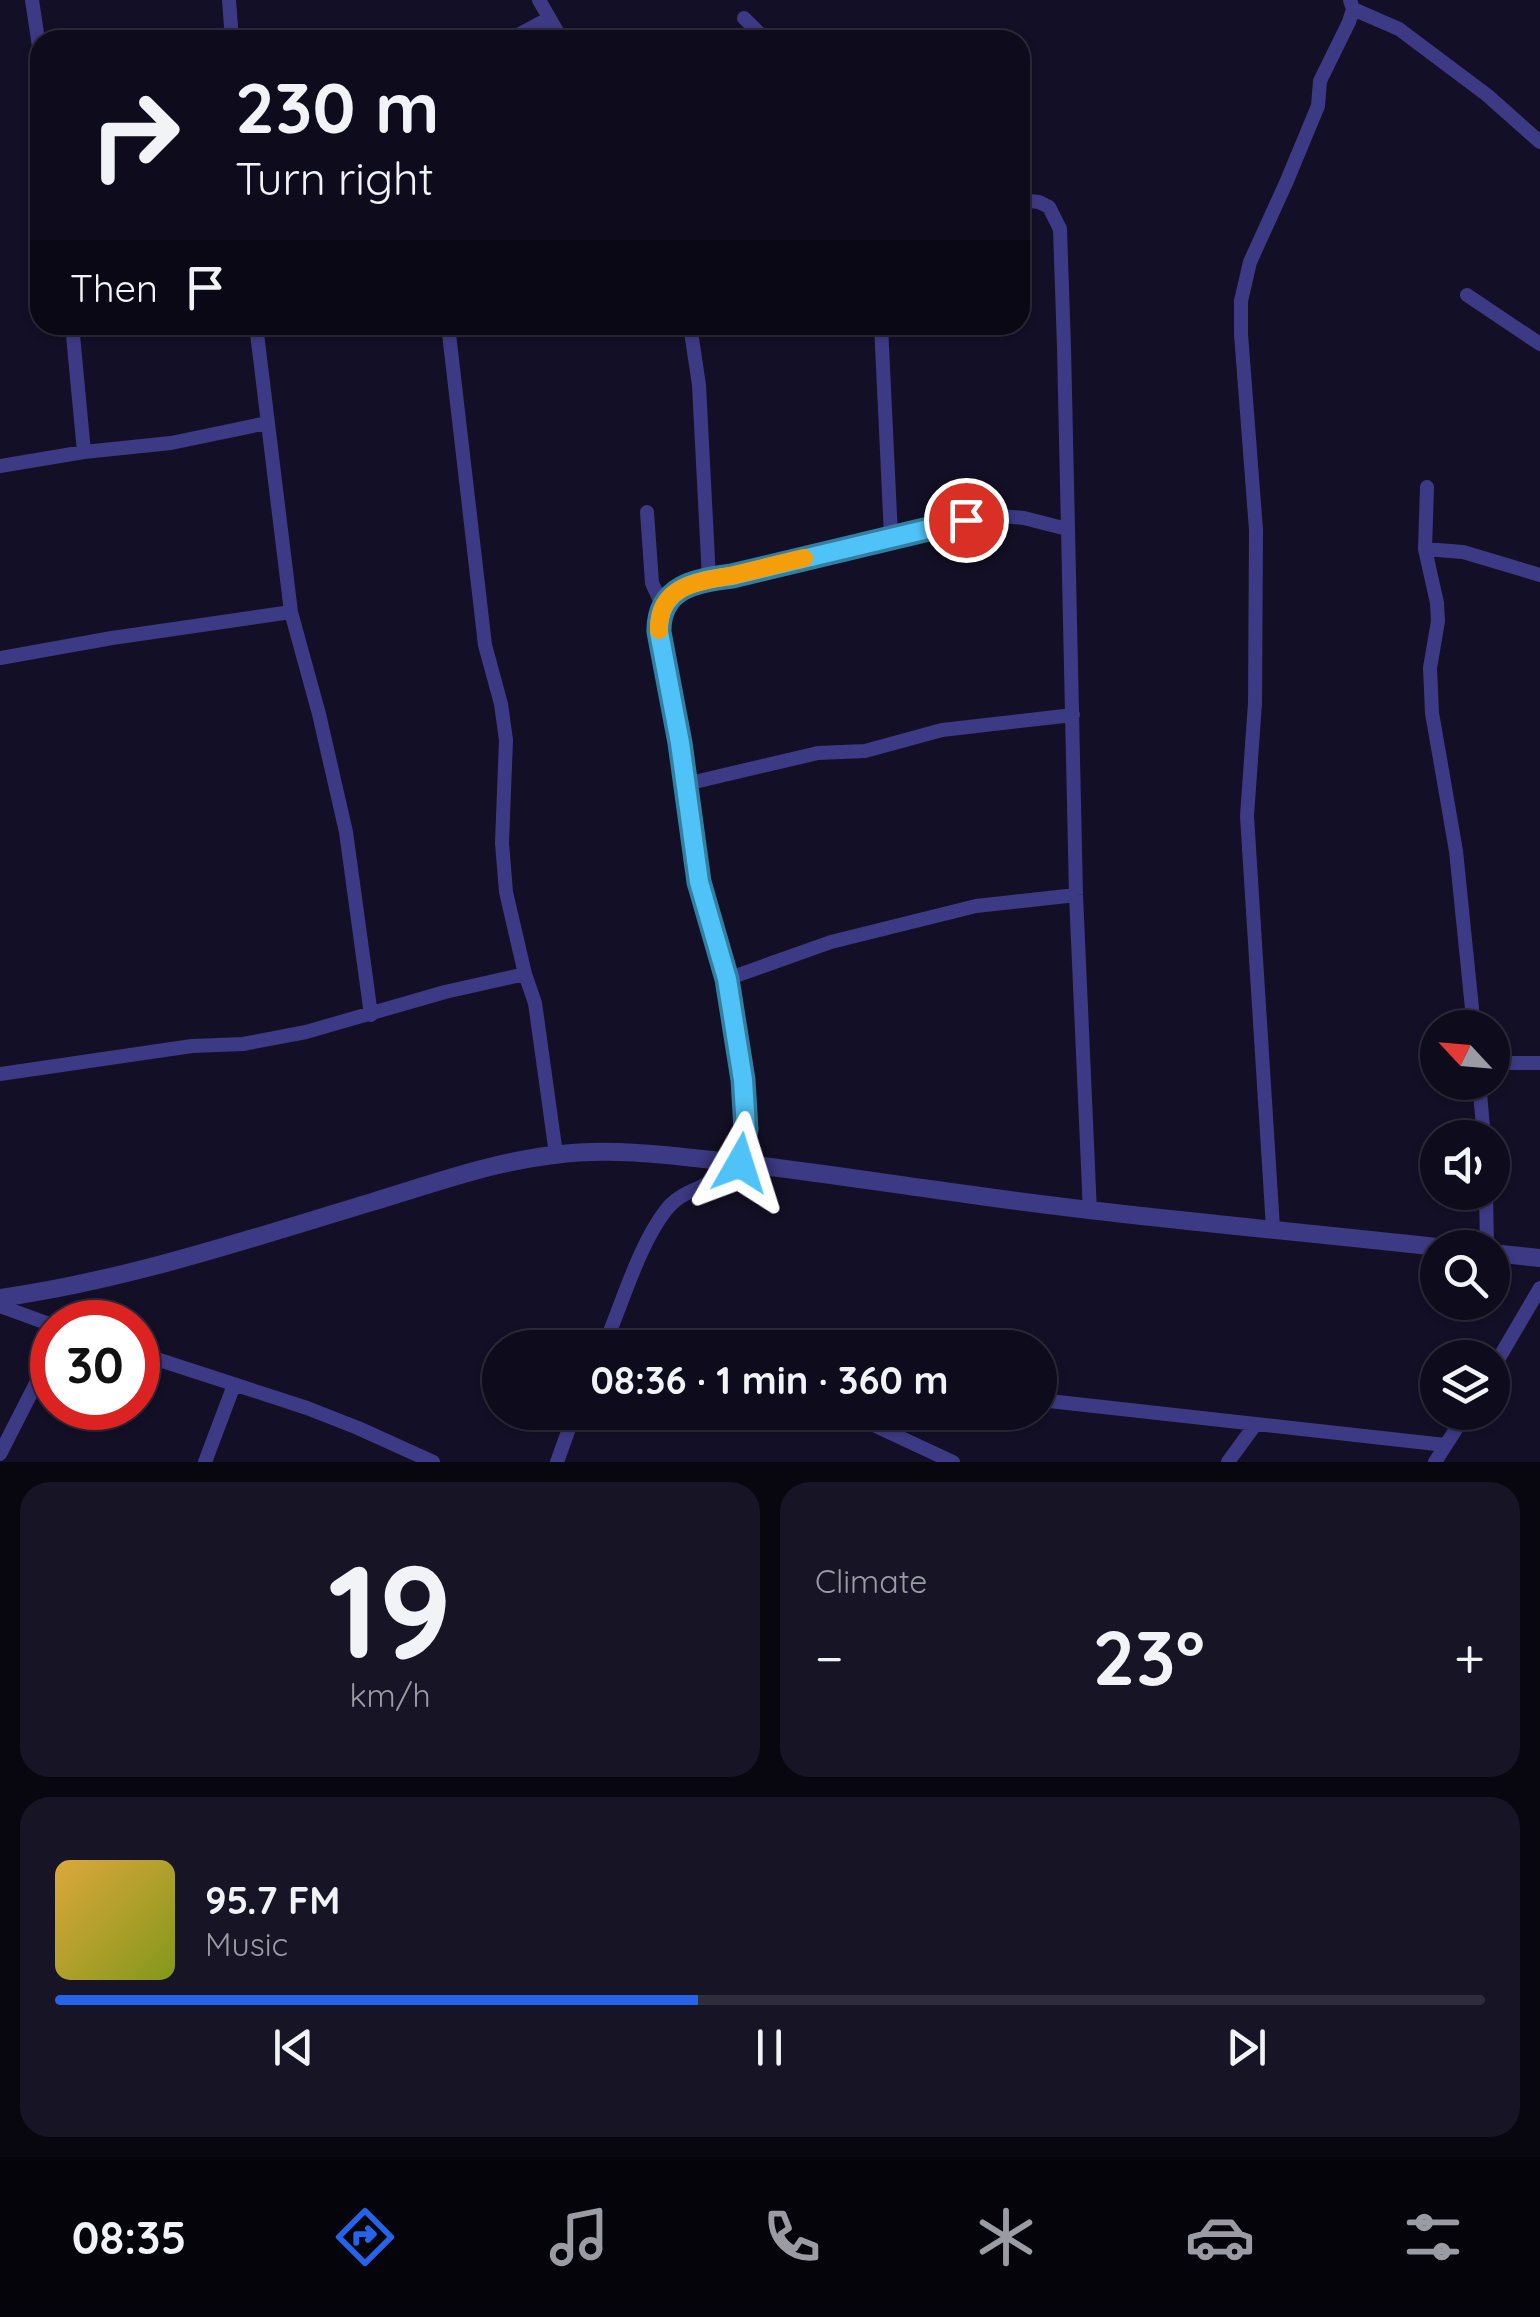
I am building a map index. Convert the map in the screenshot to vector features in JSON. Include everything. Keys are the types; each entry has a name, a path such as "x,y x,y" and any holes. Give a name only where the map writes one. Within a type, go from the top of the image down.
{"street":[{"path":"32,0 37,30"},
{"path":"229,0 231,30"},
{"path":"539,0 555,30"},
{"path":"1273,1228 1248,816 1255,702 1256,530 1241,334 1242,300 1250,262 1318,106 1320,81 1352,4 1399,29 1540,142"},
{"path":"744,18 756,30"},
{"path":"528,30 548,19"},
{"path":"1030,201 1050,207 1060,229 1076,895 1090,1212"},
{"path":"1467,294 1540,344"},
{"path":"73,335 84,452"},
{"path":"257,335 291,612 346,832 372,1015"},
{"path":"449,335 484,645 501,704 506,740 502,843 506,892 535,1003 556,1154"},
{"path":"692,335 699,385 709,579"},
{"path":"881,335 891,536"},
{"path":"0,466 171,442 267,422"},
{"path":"1427,486 1426,549 1438,621 1430,668 1432,713 1456,851 1472,1010"},
{"path":"647,512 652,582 663,607"},
{"path":"611,1330 651,1234 667,1208 716,1178 733,1162 746,1129 743,1080 727,979 703,900 659,632 663,607 681,588 709,579 990,515 1024,518 1068,529"},
{"path":"1426,549 1462,552 1540,574"},
{"path":"0,658 291,612"},
{"path":"686,784 818,754 865,752 942,730 1072,716"},
{"path":"727,979 832,942 976,906 1076,895"},
{"path":"0,1074 192,1046 243,1044 525,974"},
{"path":"1510,1063 1540,1063"},
{"path":"0,1298 64,1289 128,1273 475,1171 556,1154 653,1154 733,1162 1090,1212 1420,1245"},
{"path":"1510,1255 1540,1258"},
{"path":"1510,1340 1540,1288"},
{"path":"0,1306 30,1317"},
{"path":"160,1360 358,1428 430,1462"},
{"path":"205,1462 234,1385"},
{"path":"0,1454 30,1395"},
{"path":"1057,1402 1445,1445"},
{"path":"1228,1462 1255,1425"},
{"path":"557,1462 569,1430"},
{"path":"884,1430 954,1462"},
{"path":"1435,1462 1455,1430"}],"slow traffic":[{"path":"659,630 663,607 681,588 804,558"}],"route":[{"path":"740,1163 746,1129 743,1080 727,979 699,882 680,743 659,632 663,607 681,588 709,579 966,520"}]}
